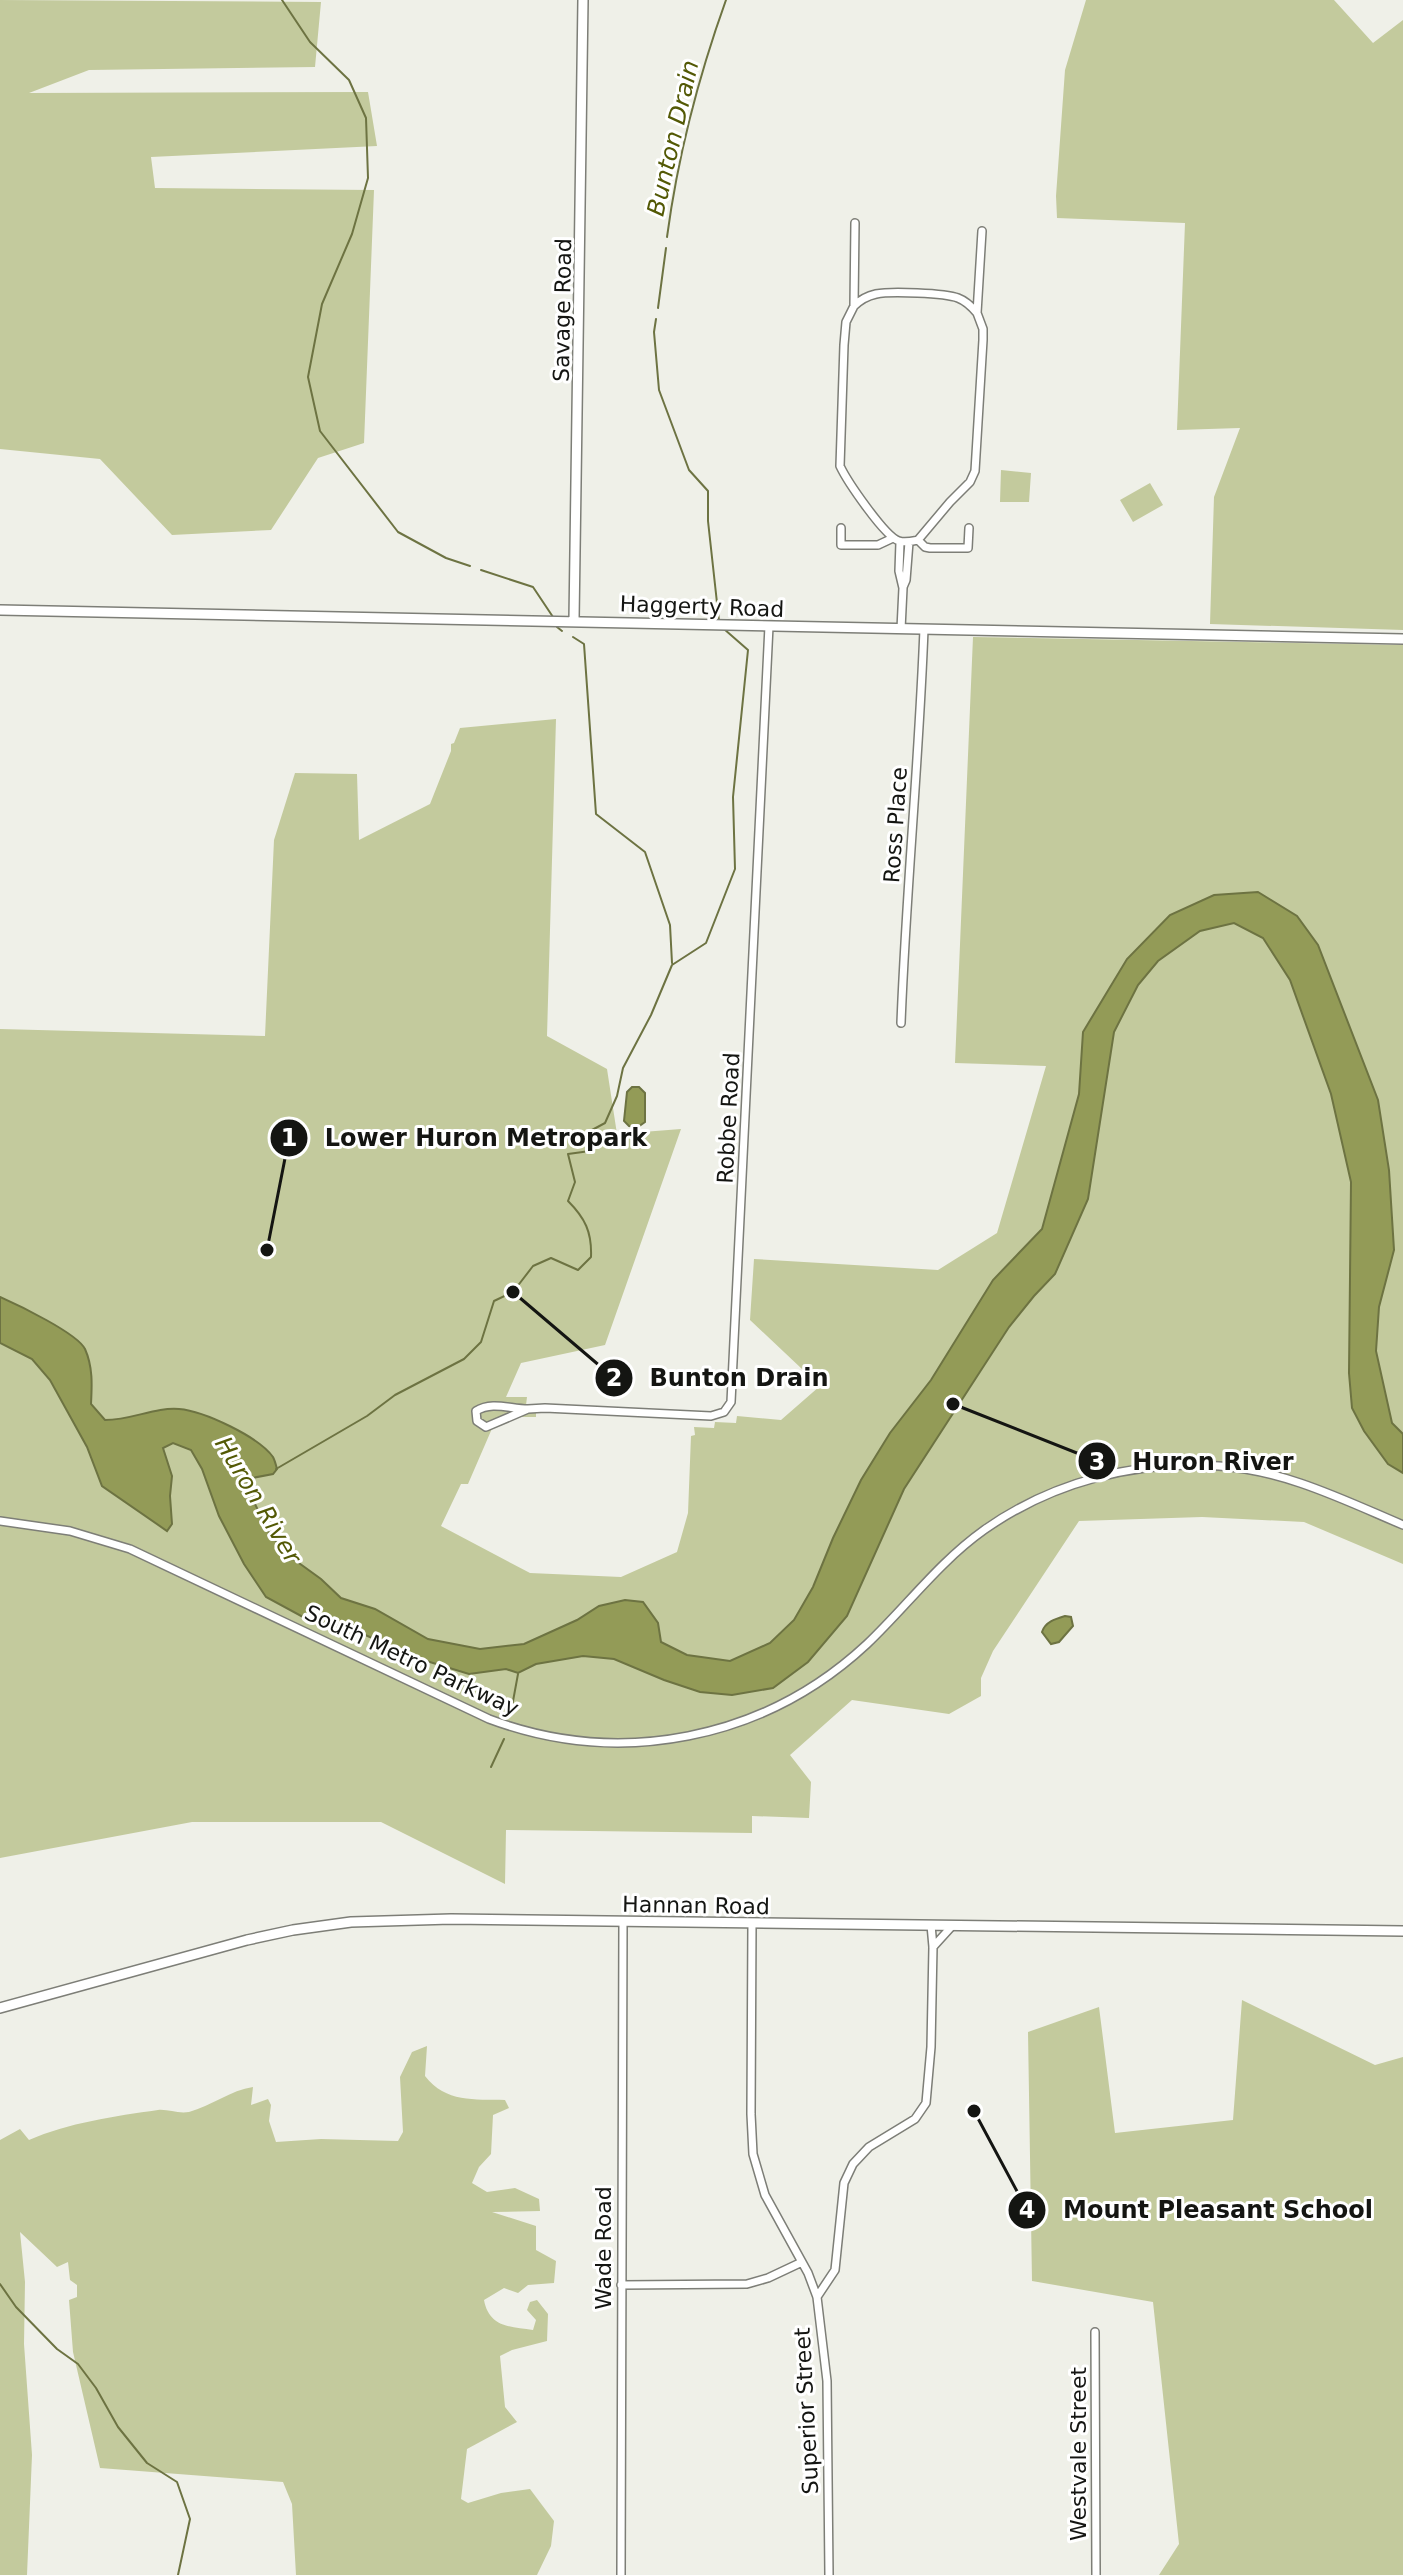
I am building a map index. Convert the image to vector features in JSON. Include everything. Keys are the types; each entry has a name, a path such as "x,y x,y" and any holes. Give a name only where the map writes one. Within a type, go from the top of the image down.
{"street":[{"name":"Savage Road","path":"574,620 583,0"},
{"path":"854,306 855,223"},
{"path":"977,313 982,231"},
{"path":"841,528 841,545 878,545 901,541 918,540 970,482 975,471 983,329 970,305 954,296 877,293 860,300 846,322 840,466 847,479 901,541 901,629"},
{"path":"918,540 930,548 968,548 969,528"},
{"name":"Haggerty Road","path":"0,610 1403,639"},
{"name":"Robbe Road","path":"528,1409 486,1427 477,1421 476,1411 495,1404 506,1409 545,1408 711,1416 724,1412 731,1402 769,626"},
{"name":"Ross Place","path":"901,1023 924,629"},
{"name":"South Metro Parkway","path":"0,1521 70,1531 130,1549 489,1719 546,1736 604,1744 657,1742 712,1732 795,1698 852,1658 947,1561 982,1532 1038,1499 1091,1479 1132,1469 1166,1466 1247,1469 1307,1485 1403,1525"},
{"name":"Hannan Road","path":"0,2008 247,1940 327,1924 451,1919 1403,1931"},
{"name":"Wade Road","path":"621,2575 623,1922"},
{"name":"Superior Street","path":"752,1923 753,2154 765,2195 802,2262 817,2297 827,2381 829,2575"},
{"path":"817,2297 835,2270 844,2183 853,2164 869,2147 915,2119 926,2103 930,2075 931,1925"},
{"path":"933,1947 953,1925"},
{"path":"621,2285 747,2284 802,2262"},
{"name":"Westvale Street","path":"1095,2332 1096,2575"}],"shaded area":[{"path":"0,0 321,2 315,67 89,70 29,93 368,92 377,146 151,157 155,188 374,190 364,443 318,458 271,530 172,535 100,459 0,449"},
{"path":"1086,0 1334,0 1373,43 1403,20 1403,630 1210,624 1214,497 1240,428 1177,430 1185,223 1057,218 1065,70"},
{"path":"1001,470 1031,473 1029,502 1000,502"},
{"path":"1150,483 1163,505 1133,522 1120,500"},
{"path":"973,637 1403,645 1403,1564 1304,1522 1202,1517 1079,1521 993,1651 981,1678 981,1696 949,1714 852,1700 790,1755 811,1782 809,1818 752,1816 752,1833 506,1830 505,1884 381,1822 192,1822 0,1858 0,1029 265,1036 274,840 295,773 357,774 359,840 430,804 451,744 460,728 556,719 547,1036 607,1069 617,1134 681,1129 605,1345 521,1363 506,1397 527,1397 526,1405 536,1406 536,1417 497,1417 468,1484 461,1484 441,1526 530,1573 621,1577 677,1552 688,1513 694,1427 714,1428 715,1422 736,1423 737,1416 781,1420 820,1386 750,1320 754,1259 938,1270 997,1233 1046,1066 955,1063"},
{"path":"1258,892 1297,916 1318,945 1378,1100 1389,1170 1394,1250 1379,1307 1376,1351 1392,1423 1403,1434 1403,1473 1388,1464 1352,1408 1349,1373 1351,1182 1331,1094 1290,980 1263,938 1234,923 1200,931 1158,961 1138,985 1114,1032 1088,1199 1055,1274 1009,1327 904,1489 847,1616 808,1662 773,1688 732,1695 700,1692 614,1659 583,1656 536,1664 518,1673 506,1669 469,1674 420,1659 363,1634 303,1617 266,1597 244,1564 219,1516 202,1469 191,1450 173,1443 163,1448 172,1476 172,1524 167,1531 102,1486 87,1447 50,1380 32,1359 0,1343 0,1297 46,1320 80,1342 89,1363 91,1404 105,1420 179,1409 216,1420 256,1441 273,1457 277,1469 273,1474 252,1478 254,1502 270,1535 292,1558 341,1598 375,1609 428,1639 480,1649 524,1644 577,1620 599,1606 625,1600 643,1602 658,1623 661,1642 687,1655 730,1661 770,1643 794,1620 813,1587 861,1480 890,1433 931,1380 993,1280 1042,1229 1079,1094 1083,1032 1127,959 1170,915 1214,895"},
{"path":"632,1087 639,1087 645,1093 645,1122 638,1127 629,1126 624,1121 627,1092"},
{"path":"1071,1617 1073,1626 1059,1642 1051,1644 1043,1629 1051,1621"},
{"path":"1242,2000 1375,2065 1403,2057 1403,2575 1159,2575 1179,2544 1153,2302 1032,2281 1028,2032 1099,2007 1115,2133 1233,2120"},
{"path":"427,2046 425,2076 433,2085 461,2098 505,2100 509,2108 493,2115 491,2154 479,2167 472,2183 487,2192 515,2188 539,2199 540,2211 492,2212 536,2226 536,2250 556,2261 554,2283 528,2285 518,2293 504,2288 484,2300 496,2321 533,2330 536,2320 527,2310 530,2302 537,2300 548,2314 547,2341 500,2356 505,2407 517,2422 467,2449 461,2499 468,2503 501,2493 530,2489 554,2521 551,2546 537,2575 296,2575 292,2504 283,2482 100,2468 73,2352 69,2300 77,2297 77,2285 70,2280 68,2262 57,2267 20,2232 32,2455 27,2575 0,2575 0,2140 20,2129 29,2140 109,2118 158,2110 189,2112 253,2087 251,2105 268,2099 271,2105 269,2121 276,2142 321,2139 398,2141 403,2132 400,2077 412,2052"}],"waterway":[{"path":"282,0 310,42 349,80 366,118 368,178 352,234 322,304 308,377 320,431 398,532 446,558 470,566"},
{"name":"Bunton Drain","path":"667,237 690,117 726,0"},
{"name":"Bunton Drain","path":"658,308 666,248"},
{"name":"Bunton Drain","path":"656,319 654,332 659,390 689,470 708,491 708,521 719,621"},
{"path":"481,570 533,587 553,617"},
{"path":"557,627 562,631"},
{"name":"Bunton Drain","path":"276,1469 367,1416 395,1395 464,1359 481,1342 494,1301 513,1292 533,1266 551,1258 578,1270 591,1257 586,1226 568,1201 575,1182 568,1154 590,1151 592,1130 605,1123 617,1096 623,1068 651,1015 672,965 706,943 735,869 733,797 748,650 724,629"},
{"path":"573,637 584,644 596,814 645,852 670,925 672,963"},
{"path":"511,1712 518,1674"},
{"path":"491,1767 504,1739"},
{"path":"0,2284 16,2307 57,2349 78,2364 118,2427 147,2463 177,2482 190,2519 178,2575"}],"place":[{"name":"Lower Huron Metropark","path":"267,1250"},
{"name":"Bunton Drain","path":"513,1292"},
{"name":"Huron River","path":"953,1404"},
{"name":"Mount Pleasant School","path":"974,2111"}]}
